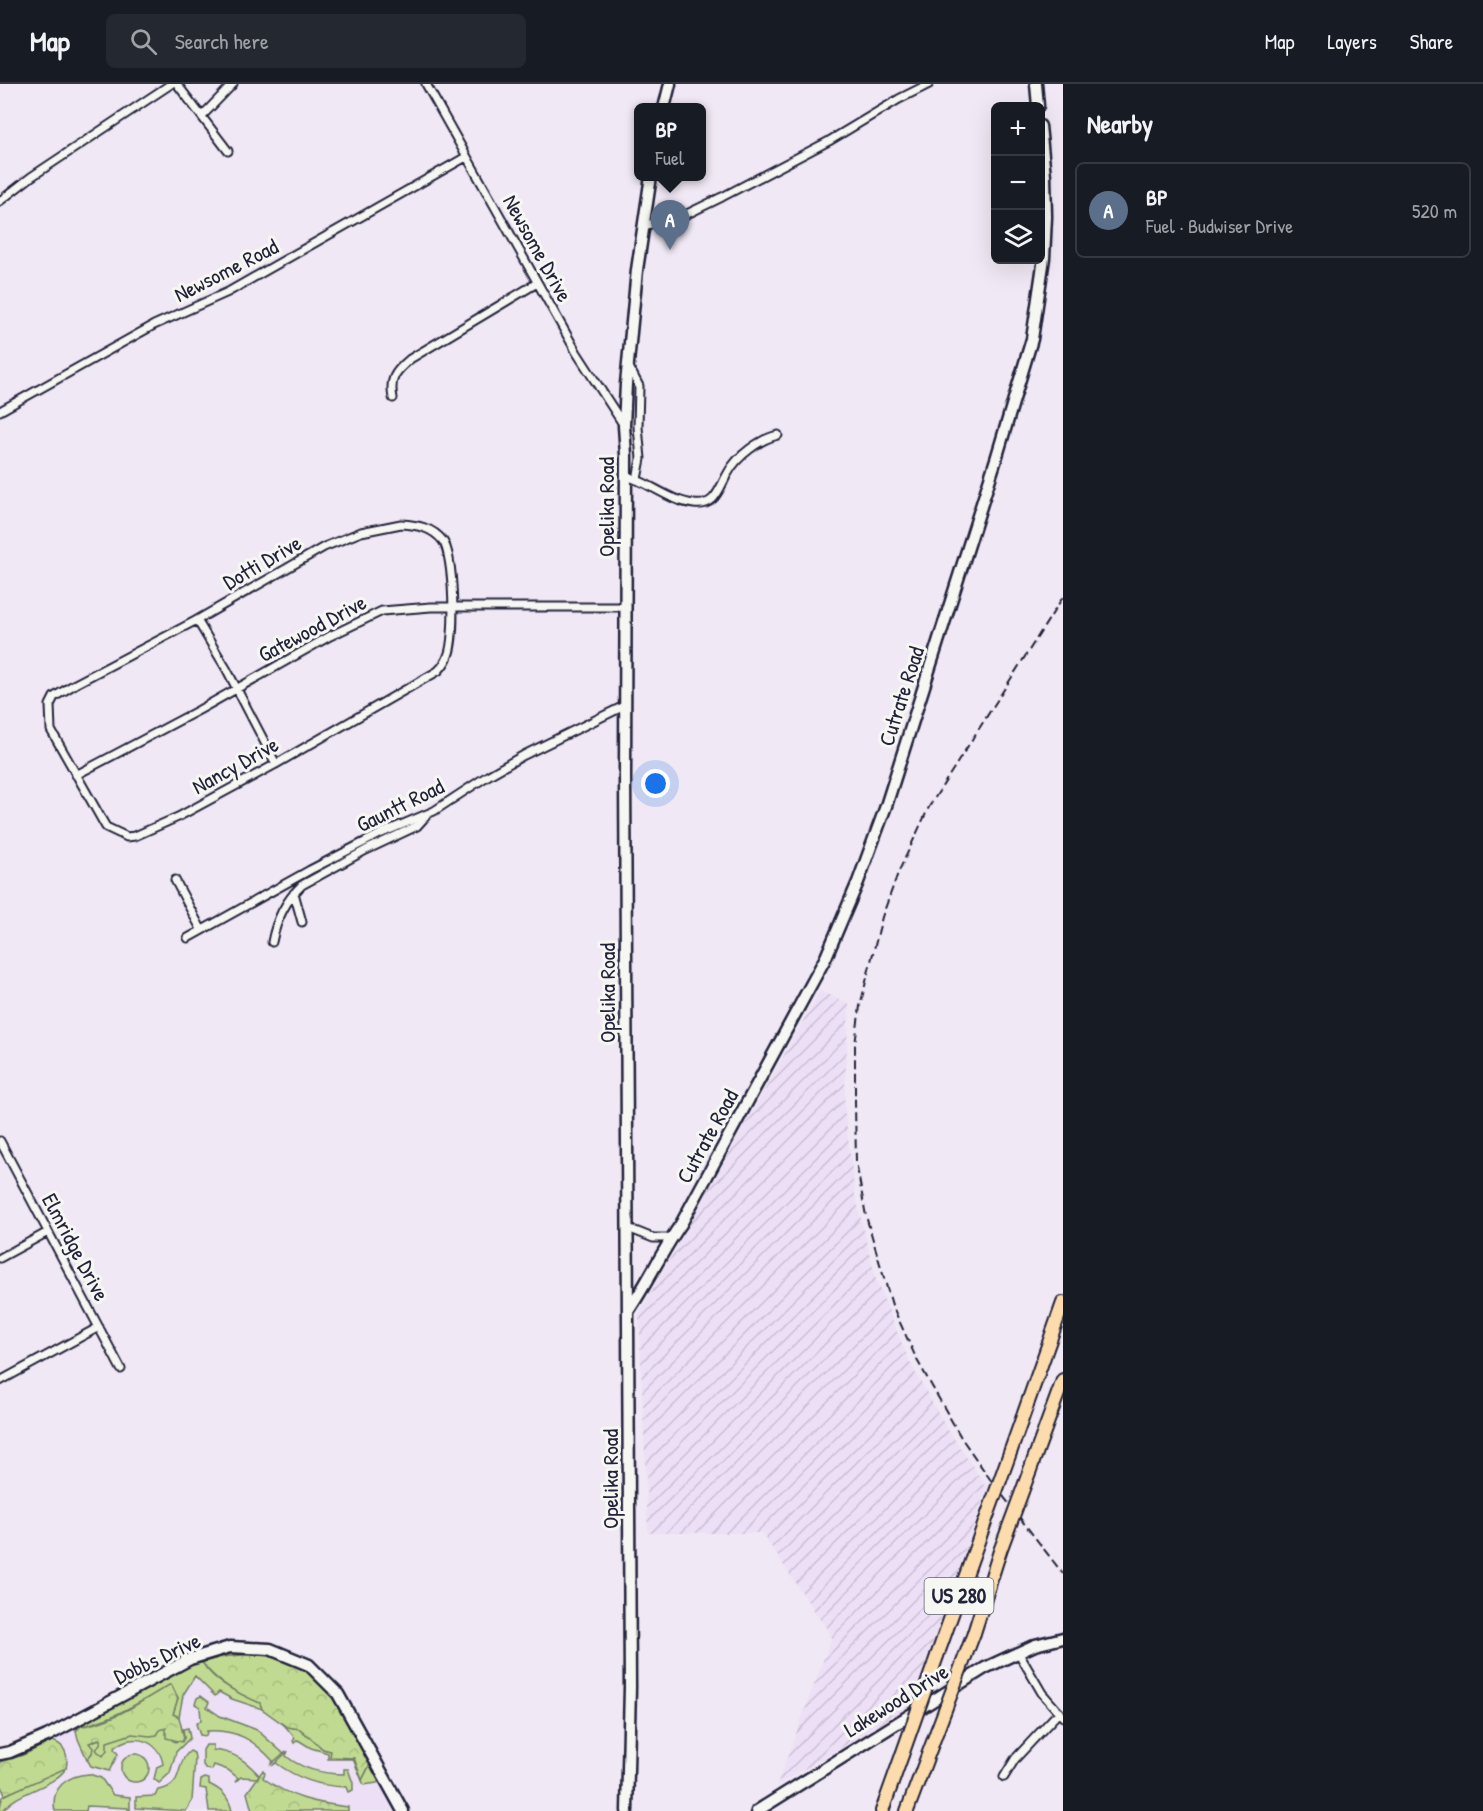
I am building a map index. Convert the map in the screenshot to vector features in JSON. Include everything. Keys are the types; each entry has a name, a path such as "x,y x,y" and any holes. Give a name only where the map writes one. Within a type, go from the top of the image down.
{"highway":[{"name":"US 280","path":"882,1811 1063,1303"},
{"name":"US 280","path":"907,1811 974,1633 1000,1551 1063,1380"}],"street":[{"path":"0,201 31,177 171,84"},
{"path":"177,84 228,151"},
{"path":"202,116 233,84"},
{"name":"Newsome Drive","path":"426,84 577,353 624,426"},
{"path":"665,103 670,84"},
{"path":"643,226 685,215 728,194 825,143 929,84"},
{"path":"1035,84 1037,102"},
{"name":"Cutrate Road","path":"629,1310 647,1284 681,1224 826,957 855,892 886,806 1001,445 1032,339 1044,258 1046,217 1043,156"},
{"name":"Newsome Road","path":"0,411 154,325 228,292 466,157"},
{"name":"Opelika Road","path":"627,1811 630,1687 624,426 628,365 643,226 650,181"},
{"path":"393,398 391,383 398,369 434,344 537,283"},
{"path":"628,365 639,386 638,427 641,459 637,479"},
{"path":"626,476 688,503 704,504 717,495 727,473 737,460 763,441 778,435"},
{"name":"Dotti Drive","path":"50,705 54,698 75,684 197,620 324,548 362,532 401,524 417,525 431,530 443,541 449,556 453,607"},
{"name":"Gatewood Drive","path":"76,775 237,689 330,636 382,611 453,607 625,607"},
{"name":"Nancy Drive","path":"50,705 51,730 106,827 127,837 135,836 178,817 276,764 438,671 449,654 453,607"},
{"path":"197,620 237,689 276,764"},
{"name":"Gauntt Road","path":"188,938 341,854 382,833 426,816 524,755 626,705"},
{"path":"272,942 279,918 294,893 302,885 417,826 426,816"},
{"path":"175,880 201,929"},
{"path":"294,893 302,922"},
{"name":"Elmridge Drive","path":"0,1141 121,1369"},
{"path":"628,1228 653,1238 671,1239"},
{"path":"0,1258 48,1232"},
{"path":"0,1381 99,1327"},
{"name":"Lakewood Drive","path":"757,1811 955,1685 1018,1652 1063,1638"},
{"name":"Dobbs Drive","path":"0,1754 47,1736 190,1659 230,1647 270,1649 309,1665 338,1694 403,1811"},
{"path":"1004,1777 1015,1759 1061,1714 1042,1693 1018,1652"}],"shaded area":[{"path":"820,991 849,1004 844,1106 855,1195 876,1280 909,1361 946,1427 987,1487 910,1707 777,1785 832,1637 762,1533 648,1533 639,1314"},
{"path":"226,1650 320,1678 399,1811 0,1811 0,1802 5,1795 0,1784 0,1759"}],"green space":[{"path":"234,1651 261,1651 307,1669 263,1653 222,1657 202,1662 213,1676 261,1703 262,1709 219,1692 215,1696 195,1676 183,1695 179,1717 173,1714 178,1698 171,1685 115,1715 76,1731 79,1724 191,1664 201,1659"},
{"path":"263,1653 309,1669 335,1694 372,1760 362,1780 354,1758 330,1757 331,1751 323,1749 300,1729 287,1727 262,1709 260,1703 228,1687 202,1662 222,1657"},
{"path":"171,1684 178,1698 173,1714 179,1717 184,1738 182,1742 166,1738 166,1728 160,1730 157,1735 132,1734 107,1742 107,1750 103,1756 96,1750 101,1742 99,1739 89,1743 93,1748 87,1759 76,1731 81,1726 116,1715"},
{"path":"201,1696 209,1702 207,1707 220,1716 257,1730 283,1753 286,1751 270,1765 273,1761 259,1747 244,1737 217,1731 207,1731 206,1736 200,1735 196,1724 201,1720 200,1707 195,1704 197,1698"},
{"path":"285,1726 300,1729 323,1749 331,1751 331,1757 354,1758 362,1780 372,1761 380,1780 377,1783 364,1785 353,1759 328,1759 328,1753 311,1748 298,1740 294,1743 295,1738"},
{"path":"167,1728 175,1742 184,1738 183,1729 188,1728 190,1738 176,1752 170,1773 159,1783 154,1779 157,1767 163,1764 161,1756 151,1744 144,1741 130,1740 115,1747 118,1754 109,1771 91,1766 87,1759 92,1753 89,1743 99,1739 101,1742 107,1742 132,1733"},
{"path":"52,1741 65,1751 66,1768 5,1795 0,1784 0,1762 23,1755"},
{"path":"206,1745 213,1745 213,1750 239,1758 259,1775 257,1778 241,1777 235,1782 238,1778 228,1770 214,1765 212,1770 206,1769 203,1765 203,1750"},
{"path":"190,1751 194,1753 195,1758 192,1801 186,1811 136,1808 136,1797 155,1796 158,1790 173,1784 185,1756"},
{"path":"288,1751 286,1756 299,1765 313,1770 344,1774 344,1769 348,1769 353,1790 348,1792 346,1787 309,1781 276,1763 272,1766"},
{"path":"135,1754 145,1758 149,1768 145,1778 135,1782 125,1778 121,1768 125,1758"},
{"path":"66,1768 53,1781 17,1798 3,1811 0,1811 3,1797"},
{"path":"263,1770 265,1773 263,1778 293,1795 325,1804 348,1807 348,1811 252,1811 247,1793"},
{"path":"89,1774 101,1778 113,1795 130,1797 130,1811 128,1808 87,1806 86,1811 55,1811 55,1796 62,1784 74,1777"},
{"path":"209,1779 209,1784 224,1794 232,1811 209,1811 206,1789 200,1788 201,1780"}],"railway":[{"path":"1063,597 929,807 898,873 882,917 860,1006 855,1045 856,1162 866,1216 892,1305 917,1360 962,1439 1063,1574"}],"place":[{"name":"BP","path":"670,250"}]}
